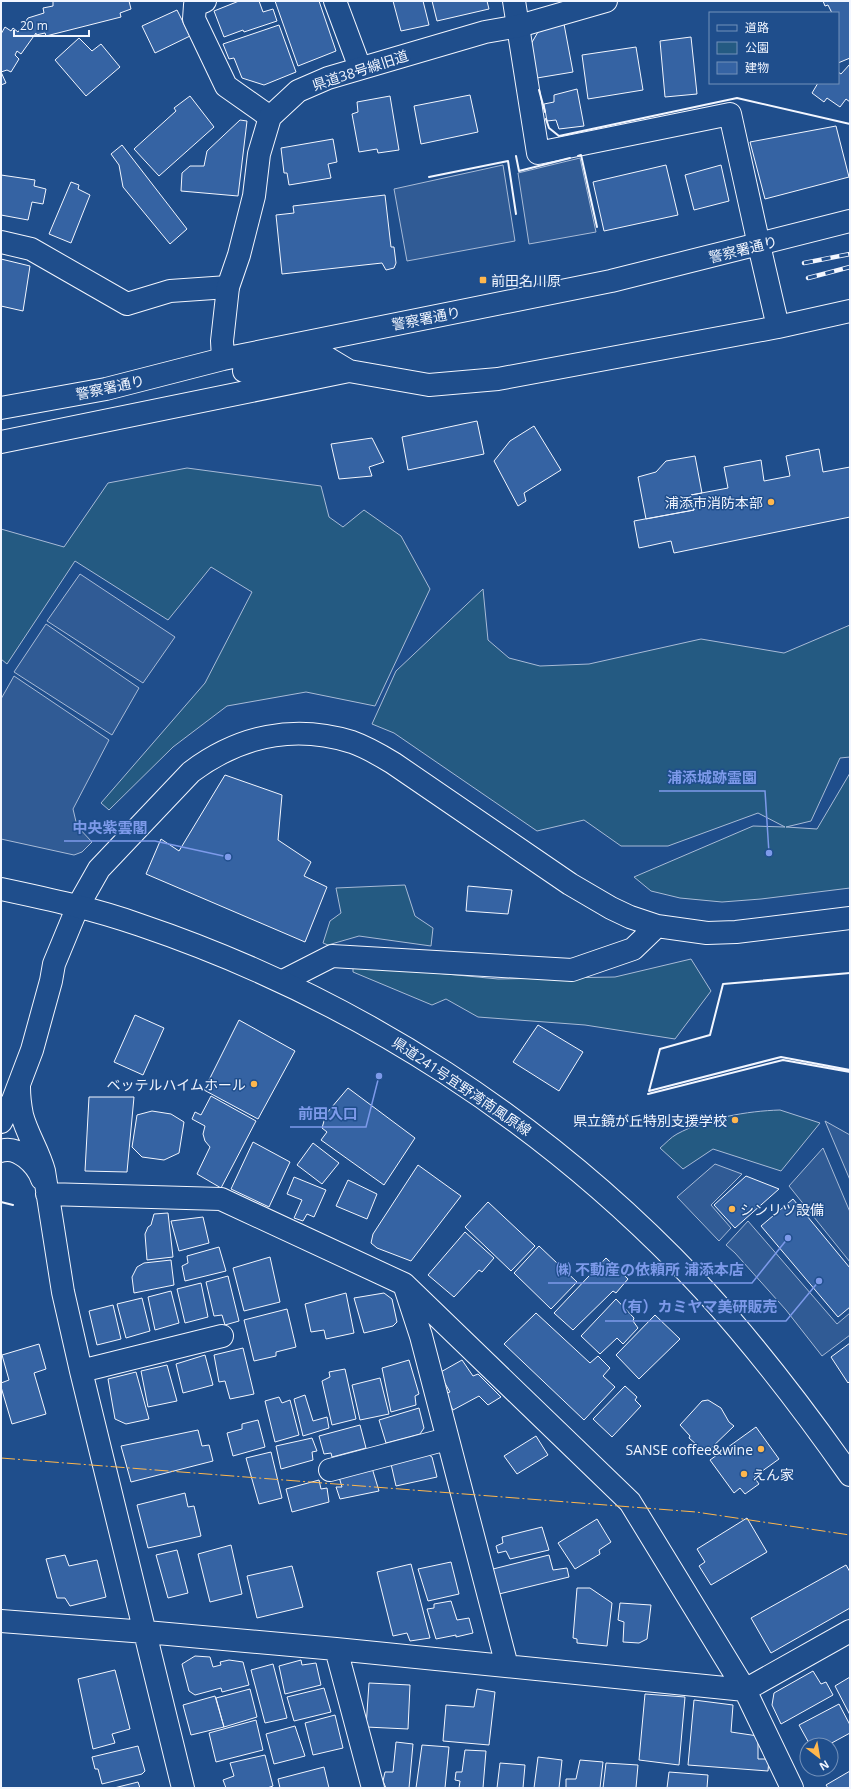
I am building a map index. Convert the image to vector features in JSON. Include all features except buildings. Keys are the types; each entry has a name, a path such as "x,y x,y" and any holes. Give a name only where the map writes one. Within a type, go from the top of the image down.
{"street":[{"path":"205,1 195,5 194,19 226,86 270,117 260,154 254,196 240,255 228,287 222,341 223,359"},
{"path":"335,1 360,68"},
{"path":"514,1 538,153 730,114 778,327"},
{"name":"県道38号線旧道","path":"270,117 298,91 328,78 485,32 518,26 606,1"},
{"name":"警察署通り","path":"1,408 106,389 223,359 611,281 850,221"},
{"path":"1,242 31,249 128,304 170,291 228,287"},
{"path":"1,442 349,371 429,384 498,379 778,327 850,311"},
{"path":"1,415 324,356 349,371"},
{"path":"1,1122 19,1087 32,1050 51,981 54,964 78,906 100,869 182,780 208,759 234,746 261,738 285,733 312,734 354,743 393,762 589,896 617,911 657,926 714,933 736,932 850,918"},
{"name":"県道241号宜野湾南風原線","path":"1,889 78,906 139,924 197,945 283,981 365,1022 447,1072 530,1131 604,1193 674,1259 730,1318 785,1386 850,1475"},
{"path":"283,981 332,956 572,970 633,949 657,926"},
{"path":"19,1087 22,1117 40,1158 44,1171 63,1292 183,1788"},
{"path":"1,1151 14,1151 35,1166 41,1176 48,1194"},
{"path":"48,1194 221,1199 404,1284 630,1502 745,1690 792,1788"},
{"path":"404,1284 421,1336 507,1666"},
{"path":"81,1371 222,1336"},
{"path":"330,1470 448,1439"},
{"path":"1,1622 146,1632 745,1690 850,1632"},
{"path":"336,1650 372,1788"}],"green space":[{"path":"187,468 321,486 329,517 343,527 364,510 401,536 430,589 375,706 306,692 227,706 173,747 109,810 101,803 205,683 252,592 211,567 168,620 75,561 7,664 1,659 1,529 64,547 108,483"},
{"path":"483,589 488,640 509,658 540,666 589,664 701,639 784,653 850,625 850,757 840,758 811,821 786,827 817,829 850,773 850,888 761,899 722,902 680,898 651,891 634,877 753,826 785,827 758,813 668,846 621,846 584,820 537,831 394,733 372,724 396,671"},
{"path":"405,885 415,916 433,928 431,946 359,936 328,945 323,943 330,921 341,913 336,888"},
{"path":"691,959 711,991 675,1039 585,1025 478,1017 446,999 432,1005 353,972 353,965 498,979 615,977"},
{"path":"780,1110 820,1123 781,1171 713,1149 683,1169 660,1148 675,1135 701,1124 727,1116"}],"shaded area":[{"path":"580,158 596,232 529,244 518,173"},
{"path":"503,165 515,241 407,261 394,189"},
{"path":"80,574 175,637 143,683 47,621"},
{"path":"46,624 139,688 112,735 14,672"},
{"path":"14,676 109,740 73,809 77,826 92,842 82,852 74,855 1,839 1,699"},
{"path":"825,1121 850,1135 850,1180"},
{"path":"823,1148 850,1212 850,1262 789,1186"},
{"path":"715,1164 742,1174 711,1205 731,1228 719,1241 677,1197"},
{"path":"748,1221 837,1324 850,1313 850,1335 822,1356 786,1310 726,1245"}],"railway":[{"path":"804,263 850,254"},
{"path":"808,278 850,267"}],"wall":[{"path":"539,90 545,112"},
{"path":"546,119 549,128 559,136 737,98 850,124"},
{"path":"578,156 581,155 597,227"},
{"path":"516,156 519,171 570,158"},
{"path":"429,177 508,161 516,214"},
{"path":"850,973 723,984 710,1035 660,1049 649,1091 781,1057 850,1070"},
{"path":"648,1094 783,1060 850,1072"},
{"path":"1,1202 13,1205"}],"power":[{"path":"1,1458 696,1512 850,1535"}],"place":[{"name":"前田名川原","path":"483,280"},
{"name":"浦添市消防本部","path":"771,502"},
{"name":"浦添城跡霊園","path":"769,853"},
{"name":"中央紫雲閣","path":"228,857"},
{"name":"前田入口","path":"379,1076"},
{"name":"ベッテルハイムホール","path":"254,1084"},
{"name":"県立鏡が丘特別支援学校","path":"735,1120"},
{"name":"シンリツ設備","path":"732,1209"},
{"name":"㈱ 不動産の依頼所 浦添本店","path":"788,1238"},
{"name":"（有）カミヤマ美研販売","path":"819,1281"},
{"name":"SANSE coffee&wine","path":"761,1449"},
{"name":"えん家","path":"744,1474"}]}
